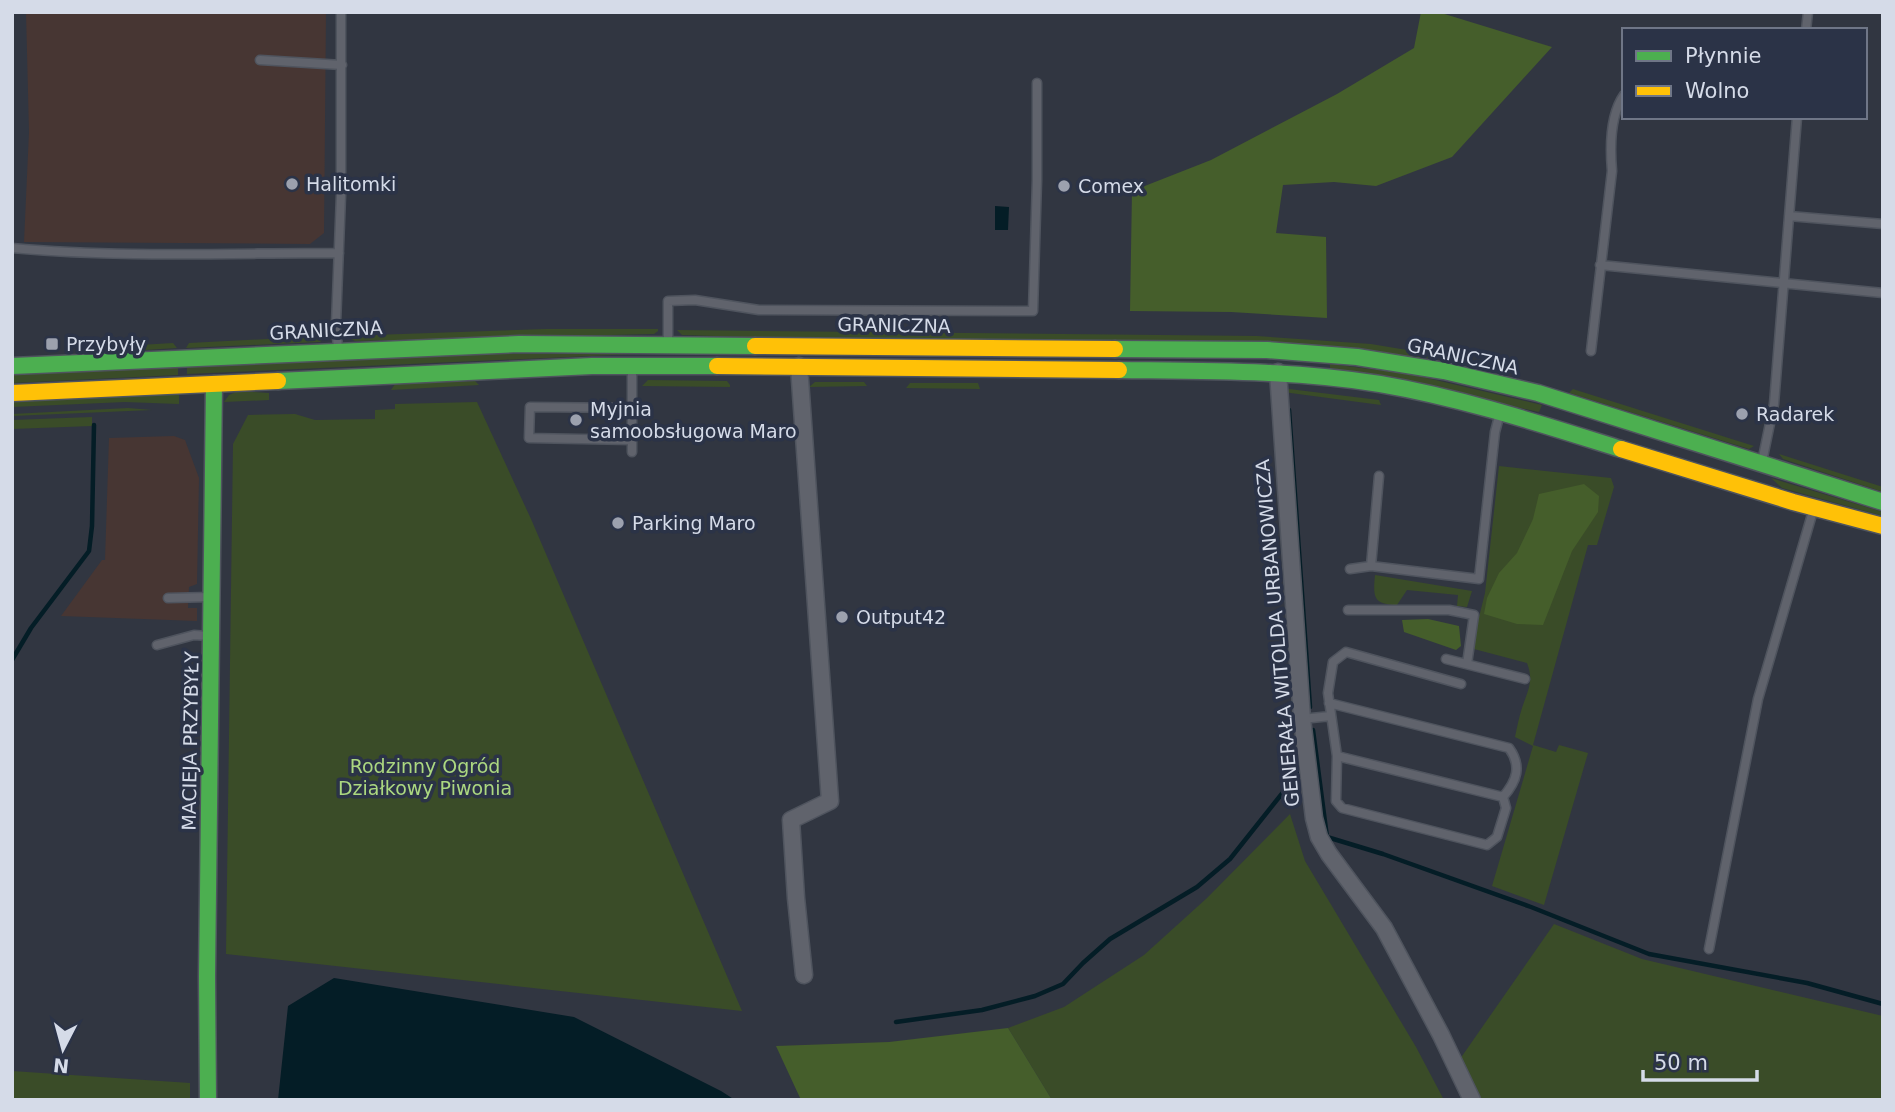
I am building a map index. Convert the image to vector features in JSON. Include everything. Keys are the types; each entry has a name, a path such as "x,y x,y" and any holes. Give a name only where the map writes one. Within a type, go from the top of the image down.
{"main road":[{"name":"GRANICZNA","path":"12,366 478,344 1267,350 1357,357 1444,371 1538,393 1883,502"},
{"path":"12,393 632,366 1278,372 1402,388 1500,411 1814,508 1883,526"},
{"name":"MACIEJA PRZYBYŁY","path":"208,1100 214,384"},
{"path":"1753,489 1762,464"}],"street":[{"path":"799,366 830,801 792,820 804,975"},
{"name":"GENERAŁA WITOLDA URBANOWICZA","path":"1278,372 1302,719 1314,818 1319,837 1384,928 1472,1100"}],"lane":[{"path":"338,351 336,324 341,12"},
{"path":"260,60 342,65"},
{"path":"668,344 668,301 695,300 759,310 1033,311 1037,83"},
{"path":"1591,351 1612,171 1615,121 1622,98"},
{"path":"1762,464 1774,404 1797,119"},
{"path":"1789,216 1883,224"},
{"path":"12,248 104,253 339,253"},
{"path":"1600,265 1883,293"},
{"path":"632,366 632,452"},
{"path":"632,408 530,407 529,438 632,440"},
{"path":"1350,569 1371,566 1479,579 1495,432 1500,411"},
{"path":"1371,566 1379,476"},
{"path":"1709,949 1758,699 1814,508"},
{"path":"169,598 213,597"},
{"path":"1348,610 1449,610 1474,615 1467,664"},
{"path":"157,645 194,635 212,636"},
{"path":"1461,684 1346,652 1333,662 1328,693 1337,756 1336,801 1342,808 1487,845 1497,837 1506,808 1503,797"},
{"path":"1446,659 1525,679"},
{"path":"1329,703 1509,748 1516,758 1517,767 1512,787 1503,797"},
{"path":"1302,719 1331,716"},
{"path":"1337,756 1503,797"}],"shaded area":[{"path":"26,12 326,12 324,233 310,244 24,242 29,132"},
{"path":"174,436 185,440 199,478 197,584 189,587 188,608 197,608 197,621 61,616 102,560 105,560 109,438"}],"green space":[{"path":"1421,12 1438,12 1552,47 1452,157 1376,186 1334,182 1283,185 1276,233 1326,237 1327,318 1231,312 1130,311 1132,191 1211,160 1337,94 1414,48"},
{"path":"546,329 658,331 654,334 355,341 345,336"},
{"path":"677,330 1257,336 1371,344 1449,357 682,335"},
{"path":"327,336 320,342 186,348 189,343"},
{"path":"173,343 177,348 145,350 106,347"},
{"path":"460,354 635,354 187,374 187,367"},
{"path":"1330,364 1410,374 1542,405 1539,412 1330,368"},
{"path":"178,367 178,375 12,383 12,375"},
{"path":"648,380 727,381 730,387 642,386"},
{"path":"475,381 479,385 391,390 395,384"},
{"path":"815,382 864,382 867,386 809,387"},
{"path":"910,383 978,383 980,389 906,388"},
{"path":"1289,389 1379,400 1381,405 1283,392"},
{"path":"1573,389 1754,446 1749,449 1569,393"},
{"path":"238,391 269,393 269,400 224,402 229,395"},
{"path":"179,394 179,404 125,402 12,407 12,402"},
{"name":"Rodzinny Ogród Działkowy Piwonia","path":"477,402 531,519 742,1011 226,954 233,444 248,415 295,414 315,420 375,419 375,410 395,409 395,404"},
{"path":"128,408 152,410 12,416 12,414"},
{"path":"92,417 92,426 12,429 12,420"},
{"path":"1779,454 1883,487 1883,492 1783,459"},
{"path":"1499,466 1611,478 1614,487 1597,545 1588,545 1533,745 1556,752 1559,745 1588,753 1544,905 1492,886 1533,746 1515,737 1529,686 1527,663 1474,649 1473,641 1485,593"},
{"path":"1771,478 1883,512 1883,516 1782,488"},
{"path":"1584,484 1599,496 1598,512 1572,551 1543,625 1517,624 1484,614 1487,598 1499,573 1517,553 1533,519 1539,494"},
{"path":"1375,575 1472,591 1467,607 1457,606 1458,595 1407,590 1397,605 1389,604 1376,598"},
{"path":"1428,619 1459,626 1461,646 1456,650 1404,632 1402,620"},
{"path":"1290,814 1305,861 1416,1047 1444,1100 1052,1100 1008,1028 1064,1007 1144,955 1207,898"},
{"path":"1554,924 1642,959 1883,1016 1883,1100 1482,1100 1460,1059"},
{"path":"1008,1028 1052,1100 801,1100 776,1046 889,1042"},
{"path":"12,1071 190,1083 190,1100 12,1100"}],"water":[{"path":"995,206 1009,207 1008,230 995,230"},
{"path":"334,978 574,1017 735,1100 278,1100 288,1006"}],"waterway":[{"path":"1289,410 1310,707"},
{"path":"12,660 31,628 89,551 94,425"},
{"path":"1313,730 1327,837 1531,907 1649,954 1807,983 1883,1004"},
{"path":"896,1022 982,1010 1035,996 1063,984 1110,939 1197,887 1230,859 1300,771"}],"traffic: fast":[{"path":"12,366 519,344 755,346"},
{"path":"1115,349 1267,350 1357,357 1444,371 1538,393 1883,502"},
{"path":"278,381 592,366 717,366"},
{"path":"1119,370 1282,374 1380,384 1471,404 1621,449"},
{"path":"208,1100 214,384"}],"traffic: slow":[{"path":"755,346 1115,349"},
{"path":"717,366 1119,370"},
{"path":"12,393 278,381"},
{"path":"1621,449 1793,502 1883,526"}],"place":[{"name":"Halitomki","path":"292,184"},
{"name":"Comex","path":"1064,186"},
{"name":"Przybyły","path":"52,344"},
{"name":"Radarek","path":"1742,414"},
{"name":"Myjnia samoobsługowa Maro","path":"576,420"},
{"name":"Parking Maro","path":"618,523"},
{"name":"Output42","path":"842,617"}]}
